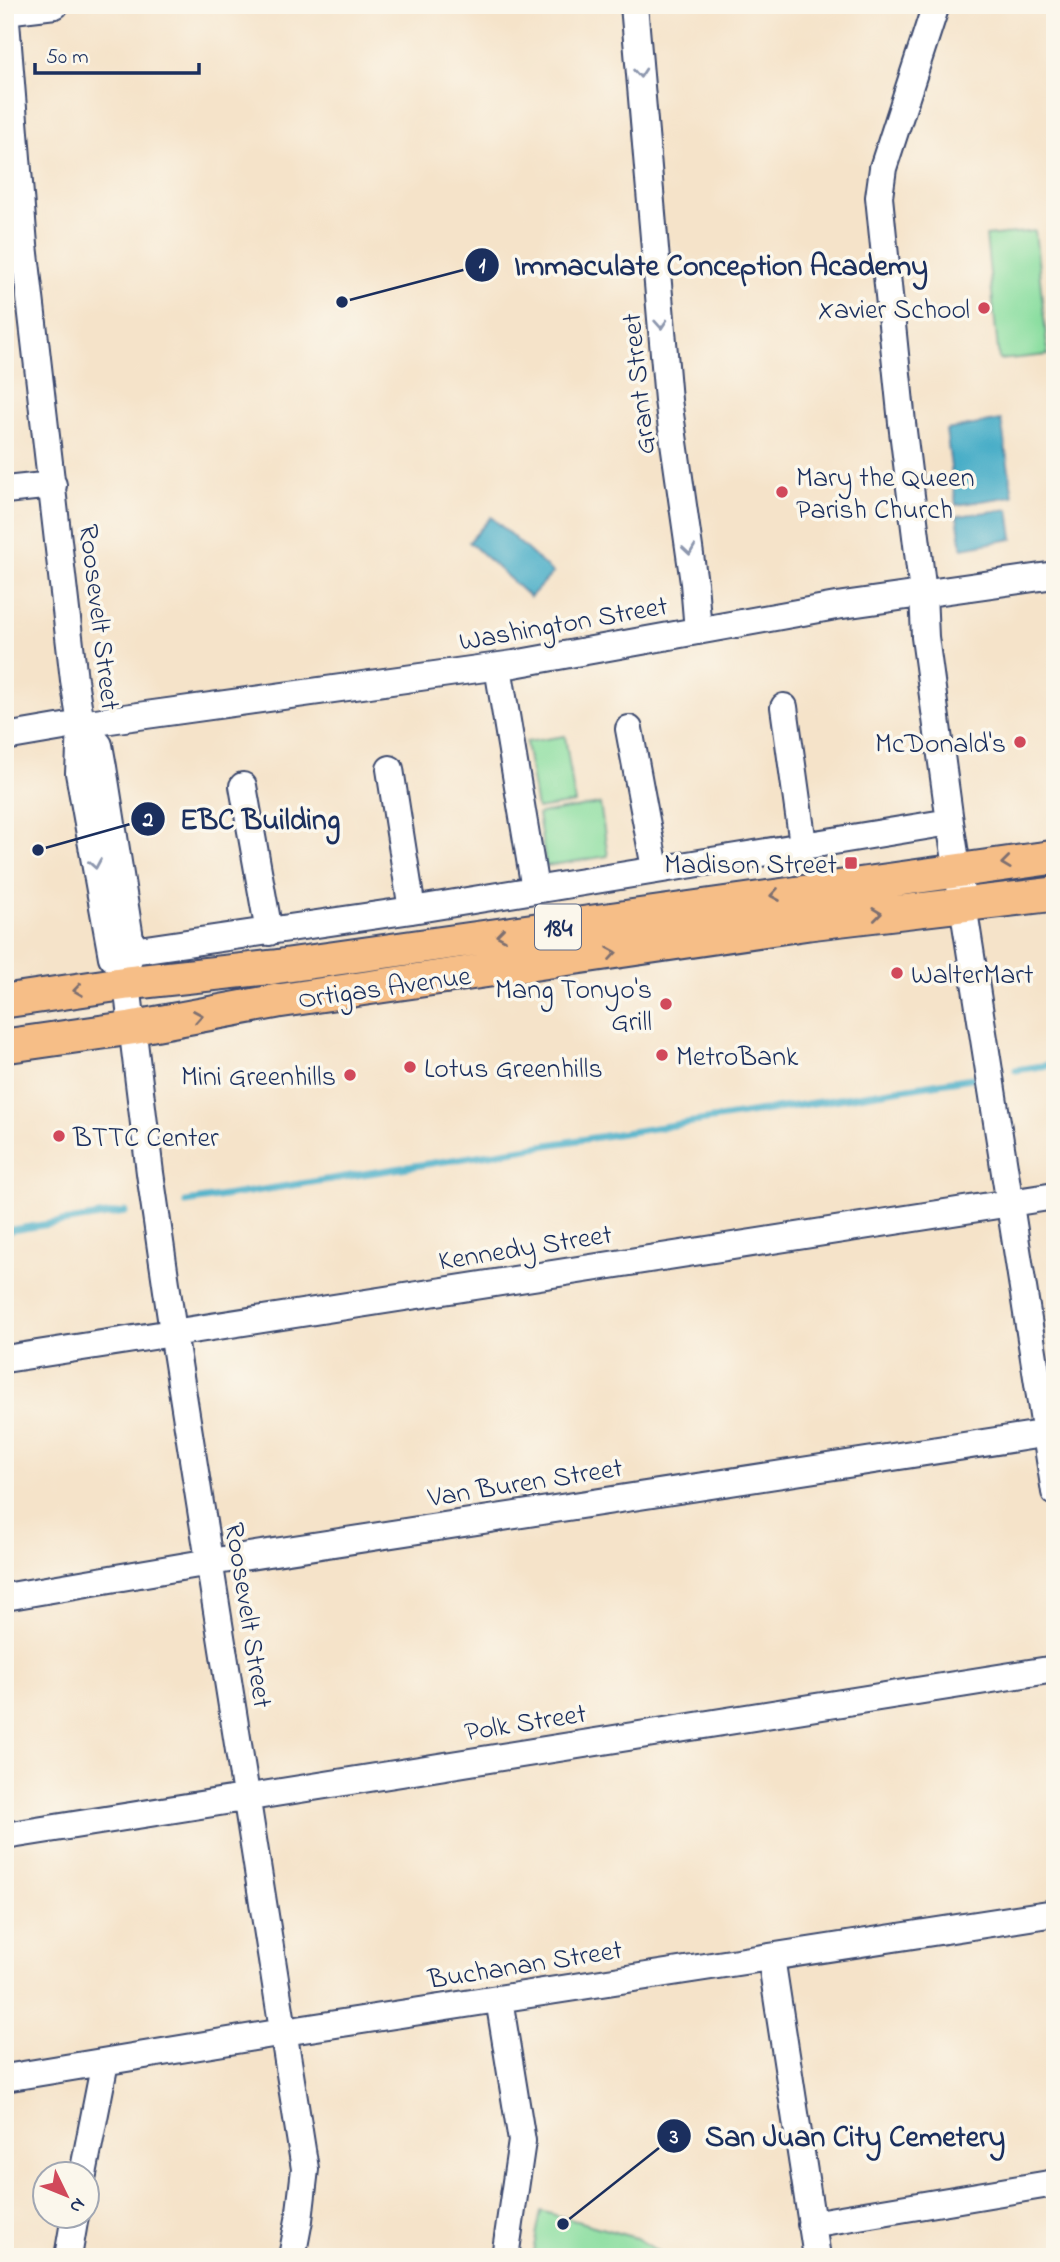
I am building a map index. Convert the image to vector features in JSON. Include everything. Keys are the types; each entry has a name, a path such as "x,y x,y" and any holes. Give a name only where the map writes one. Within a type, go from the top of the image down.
{"main road":[{"name":"Ortigas Avenue","path":"13,997 128,967 274,967 1055,857"},
{"name":"Ortigas Avenue","path":"5,1046 278,1001 785,926 1055,894"}],"street":[{"path":"5,11 55,5"},
{"name":"Grant Street","path":"634,5 668,400 694,583 698,631"},
{"path":"936,5 883,167 879,197 923,593 925,637 950,822 1010,1203 1050,1433 1055,1492"},
{"name":"Roosevelt Street","path":"5,11 15,246 53,485 74,680 81,724 99,745 91,770 128,967 131,1027 173,1332 304,2168 292,2257"},
{"path":"5,491 53,485"},
{"name":"Washington Street","path":"5,737 81,724 498,667 923,593 1055,575"},
{"path":"498,667 535,889"},
{"path":"783,707 803,844"},
{"path":"629,729 655,868"},
{"path":"390,769 412,910"},
{"path":"243,786 269,932"},
{"path":"128,967 269,932 950,822"},
{"name":"Kennedy Street","path":"5,1359 1055,1196"},
{"name":"Van Buren Street","path":"5,1597 210,1562 1050,1433"},
{"name":"Polk Street","path":"5,1836 1055,1669"},
{"name":"Buchanan Street","path":"5,2078 284,2032 1055,1913"},
{"path":"771,1957 817,2257"},
{"path":"499,1999 522,2141 505,2257"},
{"path":"86,2160 105,2062"},
{"path":"811,2224 1055,2183"},
{"path":"68,2257 73,2230"}],"green space":[{"path":"1035,231 1048,355 999,360 986,236"},
{"path":"565,736 575,803 537,809 526,742"},
{"path":"600,804 608,856 546,866 538,814"},
{"path":"541,2211 636,2238 668,2257 532,2257"}],"water":[{"path":"1001,420 1013,496 956,505 946,430"},
{"path":"1009,509 1013,539 962,548 957,516"},
{"path":"491,517 553,573 530,597 469,542"}],"waterway":[{"path":"1016,1070 1055,1064"},
{"path":"186,1202 972,1078"},
{"path":"5,1231 125,1212"}],"place":[{"name":"Immaculate Conception Academy","path":"342,302"},
{"name":"Xavier School","path":"984,308"},
{"name":"Mary the Queen Parish Church","path":"782,492"},
{"name":"McDonald's","path":"1020,742"},
{"name":"EBC Building","path":"38,850"},
{"name":"Madison Street","path":"851,863"},
{"name":"WalterMart","path":"897,973"},
{"name":"Mang Tonyo's Grill","path":"666,1004"},
{"name":"MetroBank","path":"662,1055"},
{"name":"Lotus Greenhills","path":"410,1067"},
{"name":"Mini Greenhills","path":"350,1075"},
{"name":"BTTC Center","path":"59,1136"},
{"name":"San Juan City Cemetery","path":"563,2224"}]}
